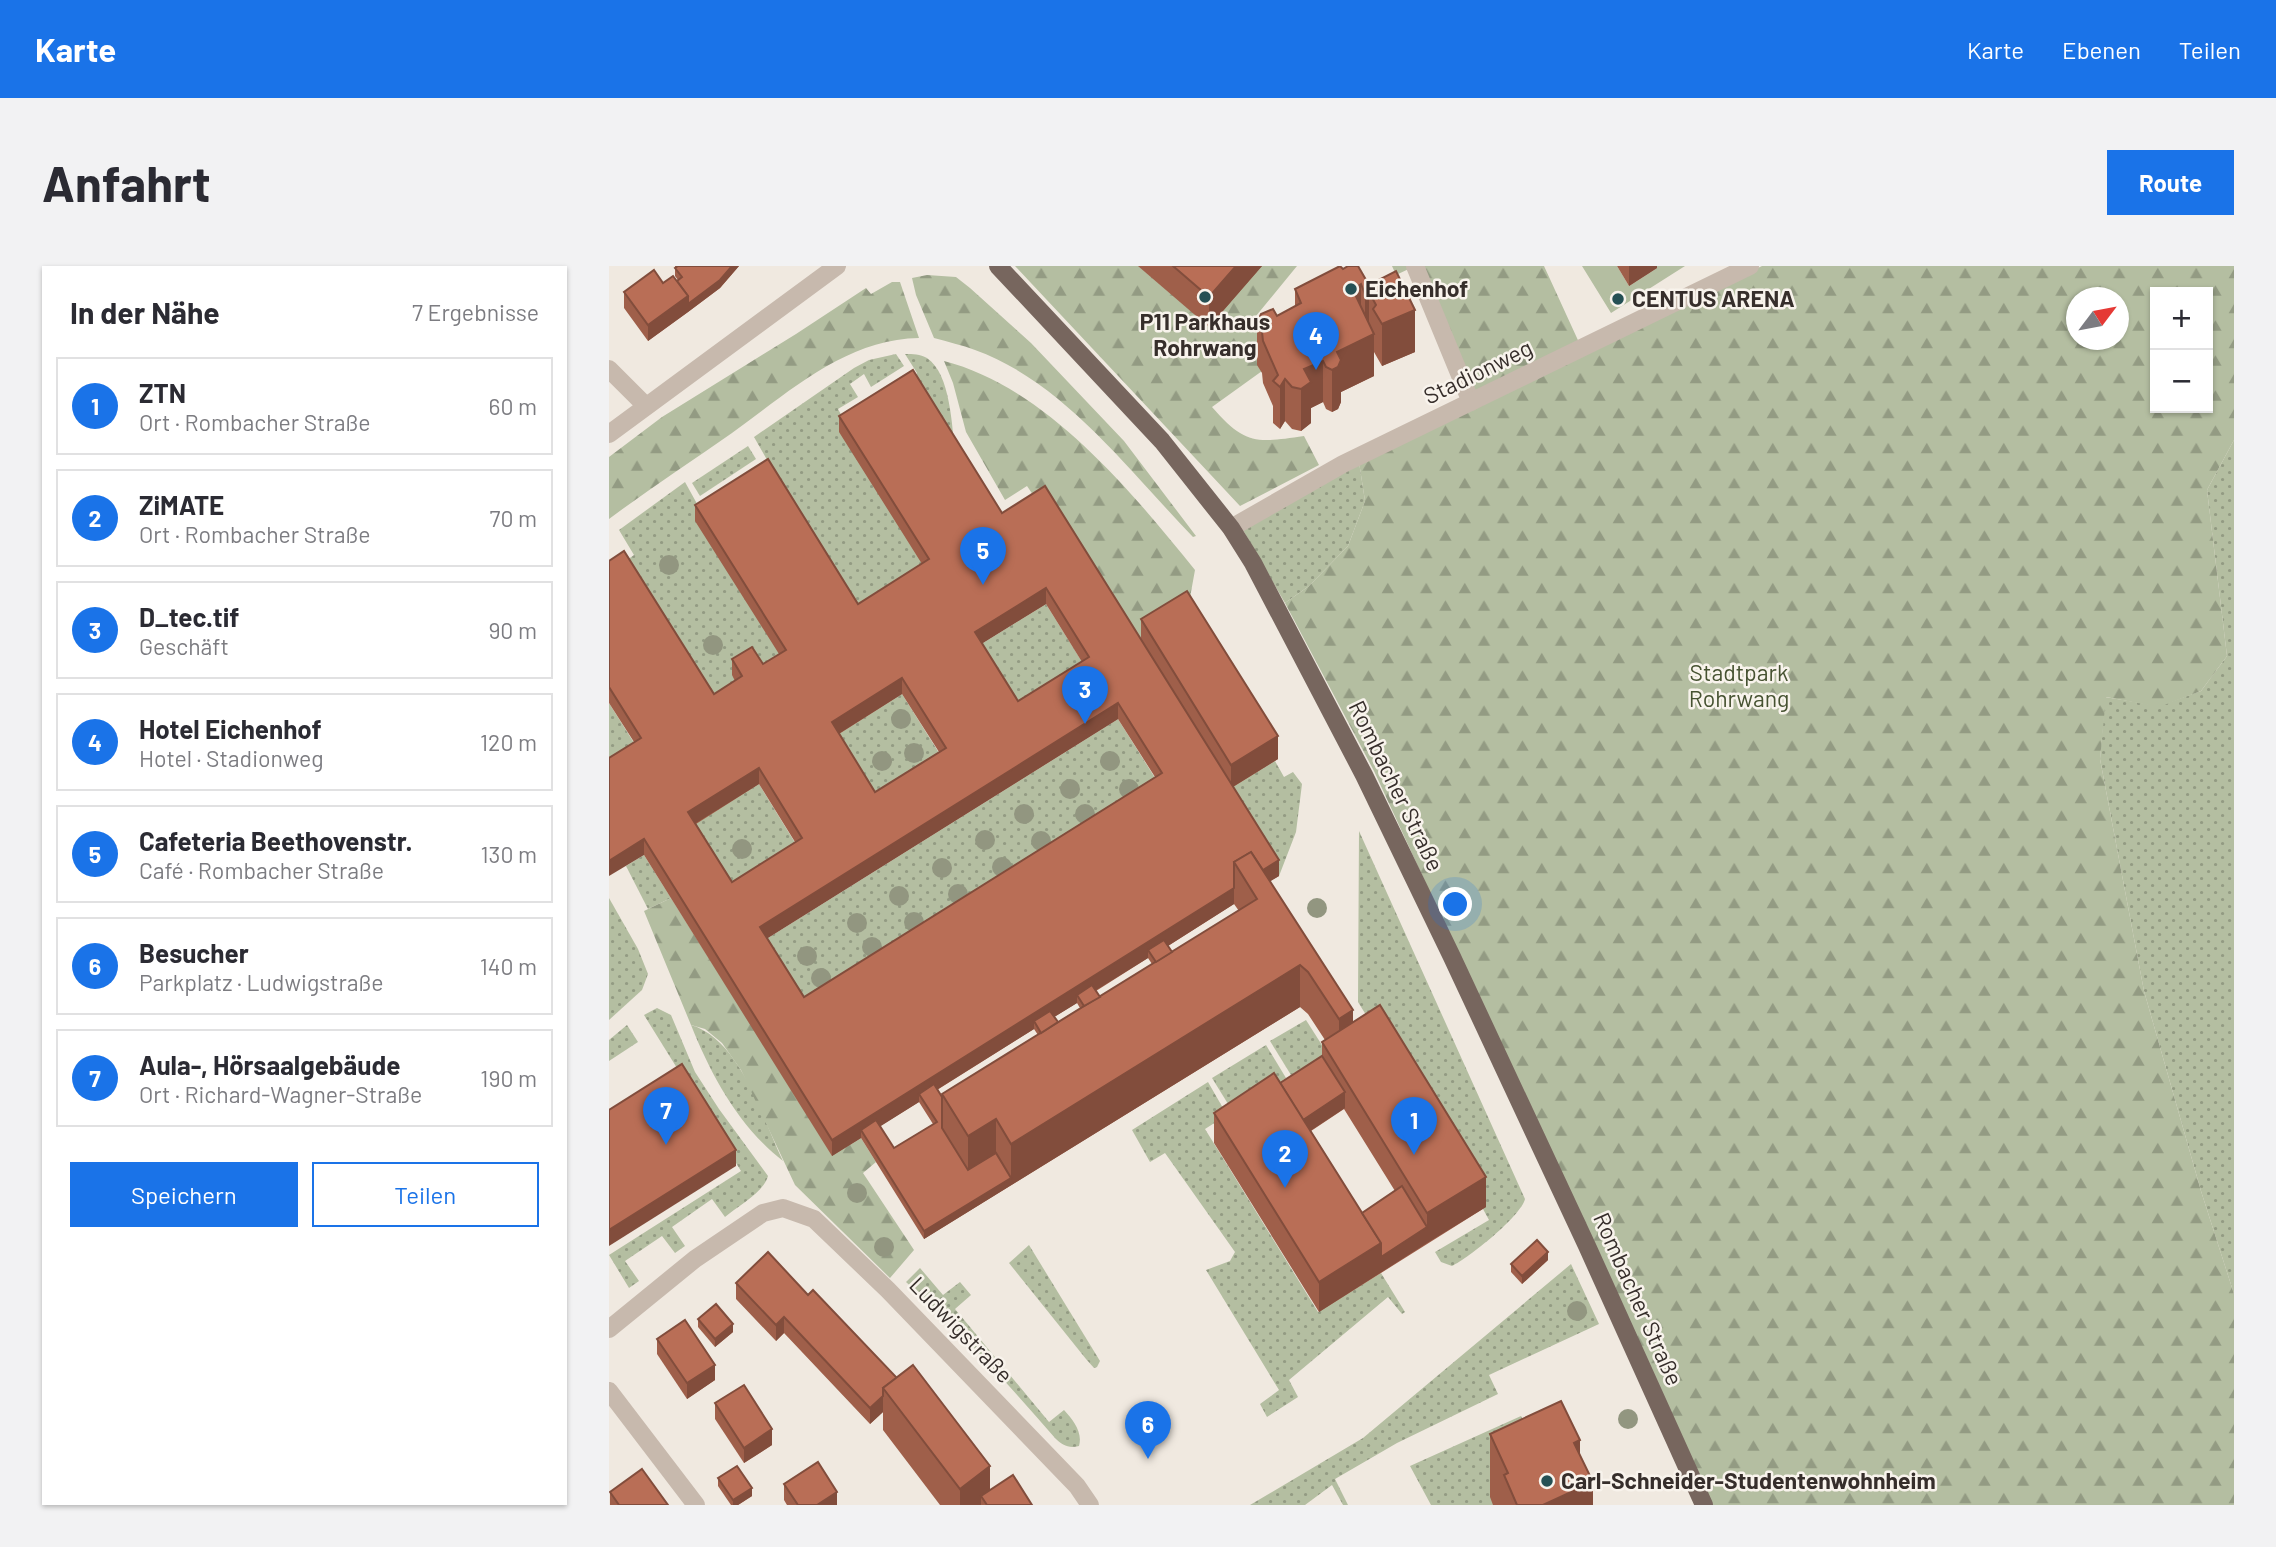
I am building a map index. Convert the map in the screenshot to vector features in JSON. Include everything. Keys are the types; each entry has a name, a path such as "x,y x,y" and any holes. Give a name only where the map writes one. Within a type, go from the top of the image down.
{"main road":[{"name":"Rombacher Straße","path":"998,266 1162,441 1231,528 1254,563 1364,775 1577,1224 1704,1505"}],"street":[{"path":"609,434 837,266"},
{"path":"1415,266 1471,402"},
{"name":"Stadionweg","path":"1231,528 1324,474 1750,266"},
{"path":"609,369 646,406"},
{"name":"Ludwigstraße","path":"609,1329 695,1259 763,1213 783,1208 814,1219 1077,1486 1090,1505"},
{"path":"609,1391 696,1505"}],"green space":[{"path":"1015,266 1297,266 1256,316 1270,329 1269,366 1212,407 1234,429 1252,438 1274,440 1304,436 1319,465 1240,506"},
{"path":"1392,266 1415,266 1396,275"},
{"path":"1415,266 1544,266 1582,349 1471,402"},
{"name":"CENTUS ARENA","path":"1582,266 1617,266 1629,286 1657,268 1656,266 1685,266 1611,313"},
{"name":"Stadtpark Rohrwang","path":"1762,266 2234,266 2234,440 2207,490 2227,656 2201,691 2159,707 2106,697 2100,759 2144,991 2201,1191 2234,1294 2234,1505 1713,1505 1374,771 1285,603 1309,586 1348,546 1365,501 1359,462"},
{"path":"927,275 956,277 1031,343 1124,441 1196,536 1193,537 1093,431 1038,383 975,350 934,338 912,278"},
{"path":"892,282 900,282 919,338 892,341 867,348 819,370 609,519 609,457 662,417 866,288 871,294"},
{"path":"896,354 904,366 871,387 864,374 850,384 858,397 838,409 929,575 858,620 754,437 854,368 869,360"},
{"path":"905,354 927,358 941,376 949,402 955,453 913,386 917,373"},
{"path":"944,361 981,374 1017,394 1052,418 1115,476 1195,570 1187,614 1135,646 1027,486 1005,500 966,432"},
{"path":"2234,440 2234,1294 2201,1191 2144,991 2100,759 2105,697 2159,706 2201,691 2227,656 2207,490"},
{"path":"748,446 756,459 700,496 692,483"},
{"path":"1359,462 1365,501 1348,546 1309,586 1285,603 1243,530"},
{"path":"685,482 786,665 714,710 623,563 634,555 619,530"},
{"path":"1046,604 1089,673 1018,717 975,648"},
{"path":"902,694 946,764 875,808 832,738"},
{"path":"609,703 641,754 609,773"},
{"path":"1118,719 1162,789 804,1012 760,943"},
{"path":"1275,761 1284,777 1293,772 1302,784 1296,832 1279,876 1226,791"},
{"path":"759,784 802,854 732,897 688,828"},
{"path":"1359,831 1525,1199 1505,1226 1482,1246 1452,1266 1441,1262 1435,1252 1489,1220 1483,1209 1485,1207 1358,1002"},
{"path":"644,855 671,898 648,909 626,866"},
{"path":"609,898 638,949 648,974 642,990 609,1020"},
{"path":"671,898 833,1155 861,1138 876,1162 863,1173 914,1250 890,1278 795,1185 741,1070 722,1043 705,1029 691,1025 644,911"},
{"path":"657,1008 671,1015 695,1072 768,1176 756,1193 725,1217 712,1199 672,1227 685,1246 675,1253 662,1236 625,1261 639,1281 629,1288 609,1255 741,1171 644,1015"},
{"path":"1306,1020 1327,1053 1291,1075 1270,1041"},
{"path":"627,1025 638,1042 609,1061 609,1040"},
{"path":"691,1025 708,1033 737,1063 783,1161 753,1132 728,1099"},
{"path":"1266,1045 1286,1078 1233,1112 1212,1078"},
{"path":"1208,1082 1227,1115 1205,1129 1318,1312 1381,1273 1405,1312 1402,1314 1388,1297 1289,1380 1298,1397 1267,1417 1260,1404 1279,1390 1206,1270 1230,1261 1235,1252 1165,1153 1150,1162 1132,1130"},
{"path":"1029,1245 1100,1361 1097,1367 1094,1368 1086,1359 1009,1263"},
{"path":"1571,1264 1599,1324 1489,1375 1498,1394 1397,1443 1335,1479 1348,1505 1343,1505 1332,1485 1305,1505 1250,1505 1363,1438"},
{"path":"920,1268 943,1295 960,1282 971,1295 955,1309 1049,1422 1064,1410 1078,1431 1079,1446 1060,1443 964,1338 906,1282"},
{"path":"1521,1416 1536,1447 1589,1505 1431,1505 1410,1466"}],"building":[{"path":"732,266 720,280 688,304 688,296 677,281 682,277 675,268"},
{"path":"1173,266 1236,266 1209,297"},
{"path":"1340,266 1343,269 1358,266 1369,285 1396,271 1415,310 1382,324 1373,309 1376,305 1369,292 1365,294 1361,284 1353,290 1374,334 1337,352 1341,360 1338,367 1332,370 1326,367 1323,361 1304,369 1311,382 1301,389 1292,387 1285,379 1280,387 1273,381 1278,375 1257,323 1261,314 1273,309 1277,316 1301,303 1295,289"},
{"path":"654,270 663,283 673,276 688,296 648,325 624,292"},
{"path":"913,370 1002,513 1045,486 1279,860 1263,870 1251,852 1234,862 1234,888 832,1140 644,839 609,861 609,758 641,738 609,687 609,561 624,551 714,694 742,676 732,659 752,647 763,664 786,650 695,505 768,459 858,604 929,559 839,416","holes":["1046,588 1089,657 1018,701 975,632","902,678 946,748 875,792 832,722","1118,703 1162,773 804,997 760,927","759,768 802,838 732,882 688,812"]},
{"path":"1187,591 1278,736 1231,765 1141,619"},
{"path":"1251,852 1353,1010 1339,1019 1308,972 1300,965 1011,1144 996,1119 968,1136 942,1094 1257,899 1234,862"},
{"path":"1164,940 1172,952 1156,962 1148,950"},
{"path":"1092,985 1100,997 1084,1006 1077,995"},
{"path":"1380,1005 1486,1177 1427,1213 1322,1042"},
{"path":"1050,1011 1058,1022 1041,1033 1034,1021"},
{"path":"1322,1056 1345,1092 1303,1120 1280,1083"},
{"path":"682,1064 736,1150 609,1230 609,1110"},
{"path":"1274,1073 1381,1243 1319,1282 1214,1113"},
{"path":"934,1084 942,1097 942,1128 968,1170 996,1153 1011,1178 924,1231 861,1130 876,1120 894,1148 937,1122 919,1094"},
{"path":"1402,1186 1427,1227 1381,1257 1381,1243 1362,1213"},
{"path":"1537,1240 1548,1252 1522,1276 1511,1264"},
{"path":"768,1252 808,1295 813,1290 897,1378 883,1388 883,1396 870,1408 784,1317 776,1325 736,1283"},
{"path":"716,1304 733,1324 715,1339 698,1319"},
{"path":"685,1320 715,1365 687,1383 657,1339"},
{"path":"913,1365 990,1466 960,1489 883,1388"},
{"path":"744,1385 772,1429 744,1448 715,1403"},
{"path":"1561,1401 1580,1440 1574,1443 1593,1482 1543,1505 1517,1505 1504,1475 1508,1473 1490,1434"},
{"path":"818,1462 837,1492 817,1505 798,1505 784,1484"},
{"path":"737,1466 752,1488 733,1500 718,1478"},
{"path":"642,1469 668,1505 619,1505 610,1492"},
{"path":"1013,1475 1032,1505 987,1505 981,1496"}],"place":[{"name":"Eichenhof","path":"1351,289"},
{"name":"P11 Parkhaus Rohrwang","path":"1205,297"},
{"name":"CENTUS ARENA","path":"1618,299"},
{"name":"Hotel Eichenhof","path":"1316,370"},
{"name":"Cafeteria Beethovenstr.","path":"983,585"},
{"name":"D_tec.tif","path":"1085,724"},
{"name":"Aula-, Hörsaalgebäude","path":"666,1145"},
{"name":"ZTN","path":"1414,1155"},
{"name":"ZiMATE","path":"1285,1188"},
{"name":"Besucher","path":"1148,1459"},
{"name":"Carl-Schneider-Studentenwohnheim","path":"1547,1481"}]}
